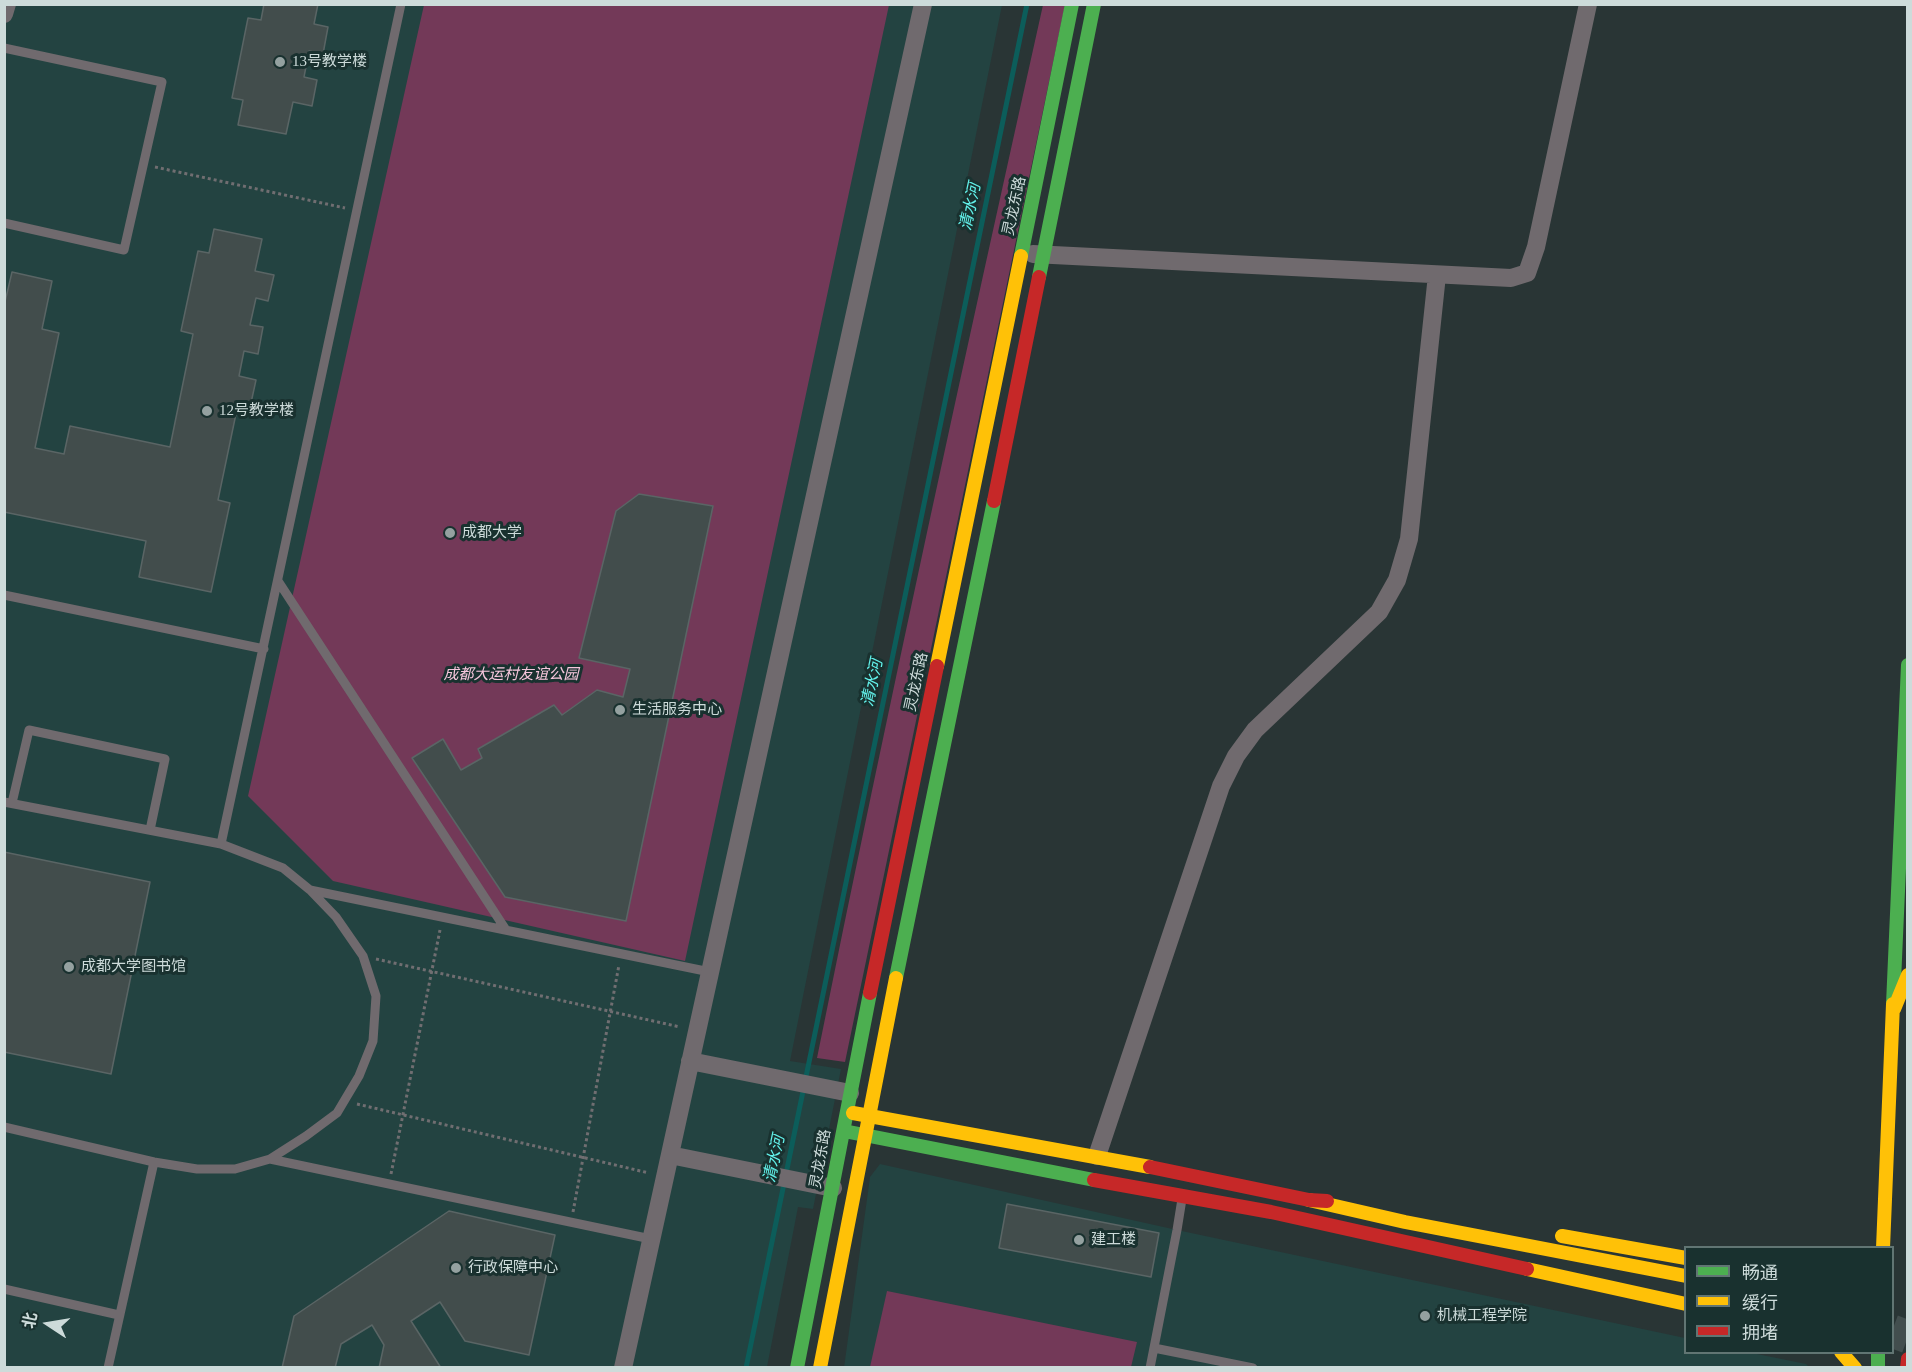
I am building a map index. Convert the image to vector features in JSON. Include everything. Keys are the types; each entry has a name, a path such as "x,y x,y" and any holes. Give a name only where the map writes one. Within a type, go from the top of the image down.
{"main road":[{"name":"灵龙东路","path":"797,1368 850,1093 1072,4"},
{"path":"820,1368 867,1116 1045,254 1094,4"},
{"path":"1883,1246 1908,665"},
{"path":"1894,1009 1908,975"},
{"path":"847,1112 1097,1156 1405,1222 1684,1276"},
{"path":"843,1131 1182,1197 1271,1212 1684,1304"},
{"path":"1309,1200 1420,1211"},
{"path":"1547,1233 1684,1258"},
{"path":"1842,1354 1855,1368"},
{"path":"1907,1368 1908,1359"}],"street":[{"path":"4,14 7,4"},
{"path":"623,1368 923,4"},
{"path":"1022,254 1511,278 1527,273 1536,247 1588,4"},
{"path":"1097,1156 1221,786 1236,756 1255,730 1379,612 1397,580 1409,538 1437,275"},
{"path":"690,1061 850,1093"},
{"path":"670,1155 833,1188"}],"lane":[{"path":"221,844 401,4"},
{"path":"4,48 162,82 124,250 4,223"},
{"path":"278,580 506,930"},
{"path":"4,594 264,649"},
{"path":"4,1127 154,1162 197,1169 235,1169 270,1159 337,1113 359,1076 373,1041 376,996 363,956 336,917 310,890 283,868 221,844 150,830 8,802 29,730 165,759 150,830"},
{"path":"310,890 710,972"},
{"path":"270,1159 651,1239"},
{"path":"108,1368 154,1162"},
{"path":"1150,1368 1182,1197"},
{"path":"4,1289 120,1315"},
{"path":"1154,1348 1252,1368"}],"path":[{"path":"144,164 357,211"},
{"path":"389,1184 443,917"},
{"path":"571,1222 621,954"},
{"path":"363,956 697,1031"},
{"path":"344,1100 665,1177"}],"shaded area":[{"name":"成都大学","path":"5,5 1002,5 790,1061 841,1069 813,1209 798,1207 767,1367 5,1368"},
{"path":"880,1164 1684,1338 1684,1354 1757,1354 1806,1364 1809,1367 844,1368 870,1177"}],"green space":[{"name":"成都大运村友谊公园","path":"424,5 889,5 685,961 333,881 248,796"},
{"path":"1043,5 1065,5 845,1062 817,1058 927,531"},
{"path":"887,1291 1137,1342 1131,1367 870,1367"}],"building":[{"name":"13号教学楼","path":"264,4 318,4 314,24 328,27 323,54 309,51 304,77 317,80 312,106 293,102 286,134 238,125 243,100 232,98 248,18 261,20"},
{"name":"12号教学楼","path":"214,229 262,239 255,271 274,275 268,301 256,298 250,325 263,327 258,354 244,351 239,376 256,380 249,412 237,409 218,500 230,503 211,592 139,577 146,541 4,512 4,306 12,272 52,281 42,329 59,333 35,448 64,454 70,426 170,447 193,334 181,331 198,251 209,253"},
{"name":"生活服务中心","path":"639,494 713,506 626,921 505,897 412,758 443,739 461,770 482,758 478,749 554,705 562,715 597,690 623,697 630,669 579,658 616,511"},
{"name":"成都大学图书馆","path":"4,852 150,882 111,1074 4,1052"},
{"name":"建工楼","path":"1007,1204 1159,1233 1151,1277 999,1248"},
{"name":"行政保障中心","path":"449,1211 555,1235 529,1355 465,1341 440,1302 411,1321 441,1368 379,1368 384,1345 372,1325 341,1344 335,1368 282,1368 294,1316"}],"waterway":[{"name":"清水河","path":"746,1368 1027,4"}],"tunnel":[{"path":"1894,1332 1908,1337"}],"traffic: fast":[{"path":"1021,256 1072,4"},
{"path":"1039,277 1094,4"},
{"path":"896,978 994,501"},
{"path":"1893,1004 1908,665"},
{"path":"797,1368 870,993"},
{"path":"849,1132 1094,1180"},
{"path":"1878,1354 1878,1368"}],"traffic: slow":[{"path":"937,666 1021,256"},
{"path":"1894,1009 1908,975"},
{"path":"820,1368 896,978"},
{"path":"1883,1246 1893,1004"},
{"path":"853,1113 1150,1167"},
{"path":"1309,1200 1405,1222 1684,1276"},
{"path":"1562,1236 1684,1258"},
{"path":"1527,1269 1684,1304"},
{"path":"1843,1354 1855,1368"}],"traffic: jam":[{"path":"994,501 1039,277"},
{"path":"870,993 937,666"},
{"path":"1150,1167 1309,1200 1327,1201"},
{"path":"1094,1180 1271,1212 1527,1269"},
{"path":"1907,1368 1908,1359"}],"place":[{"name":"13号教学楼","path":"280,62"},
{"name":"12号教学楼","path":"207,411"},
{"name":"成都大学","path":"450,533"},
{"name":"生活服务中心","path":"620,710"},
{"name":"成都大学图书馆","path":"69,967"},
{"name":"建工楼","path":"1079,1240"},
{"name":"行政保障中心","path":"456,1268"},
{"name":"机械工程学院","path":"1425,1316"}]}
